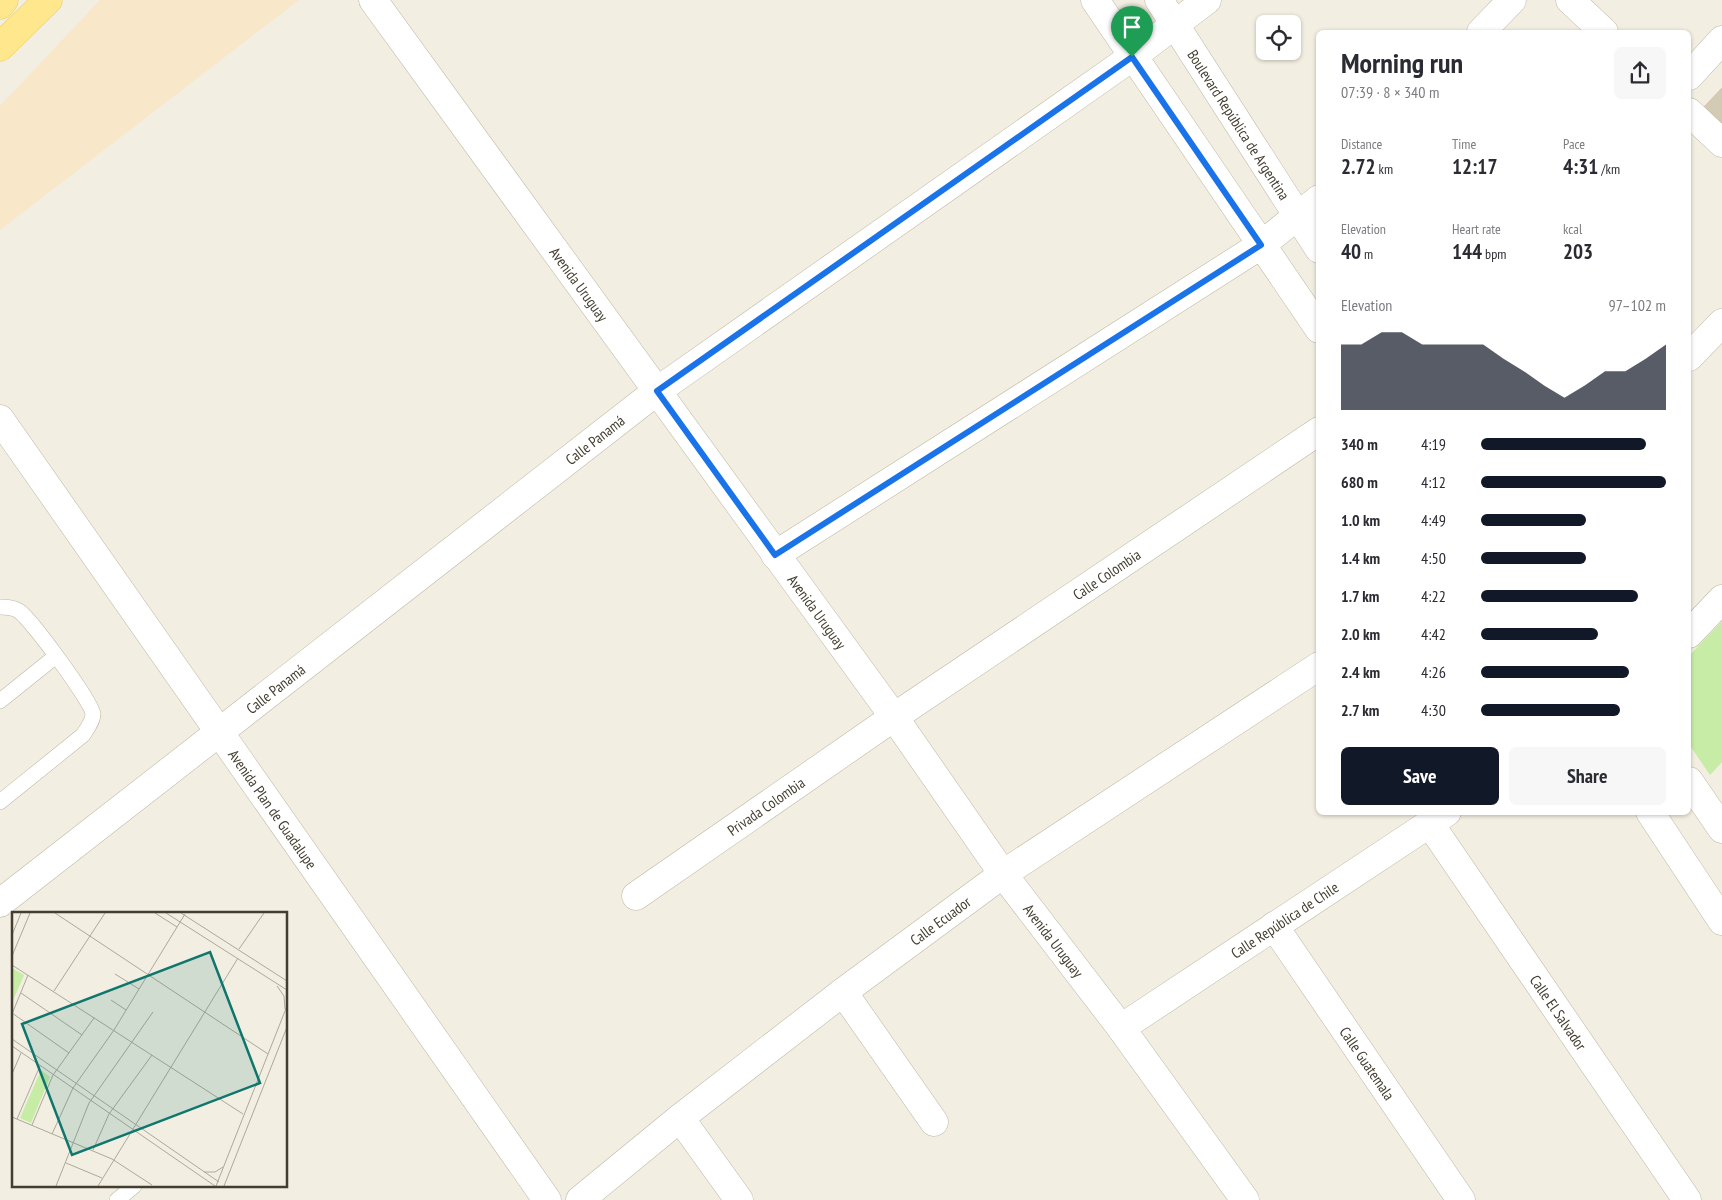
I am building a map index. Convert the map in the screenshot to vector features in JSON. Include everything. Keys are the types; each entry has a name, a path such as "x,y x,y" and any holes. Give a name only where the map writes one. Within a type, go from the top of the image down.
{"main road":[{"path":"0,5 4,0"},
{"path":"0,47 48,0"}],"street":[{"name":"Avenida Uruguay","path":"373,0 894,716 1004,874 1121,1028 1245,1200"},
{"path":"1095,0 1316,325"},
{"name":"Boulevard República de Argentina","path":"1159,0 1316,244"},
{"name":"Calle Panamá","path":"1,900 220,732 657,391 1132,57 1207,0"},
{"path":"1483,30 1512,0"},
{"path":"1570,0 1602,30"},
{"path":"1691,74 1722,40"},
{"path":"1691,114 1722,144"},
{"path":"775,555 1261,245 1316,202"},
{"path":"1691,355 1722,323"},
{"name":"Avenida Plan de Guadalupe","path":"0,419 547,1200"},
{"name":"Calle Colombia","path":"894,716 1316,433"},
{"path":"1691,632 1722,599"},
{"name":"Calle Ecuador","path":"580,1200 680,1118 843,992 1004,874 1316,668"},
{"name":"Privada Colombia","path":"636,896 894,716"},
{"path":"1691,783 1718,810"},
{"path":"1652,815 1722,921"},
{"name":"Calle República de Chile","path":"1121,1028 1438,818"},
{"name":"Calle El Salvador","path":"1438,818 1687,1200"},
{"name":"Calle Guatemala","path":"1274,926 1461,1200"},
{"path":"843,992 934,1122"},
{"path":"680,1118 740,1200"}],"lane":[{"path":"0,607 9,607 19,611 56,656 88,703 93,714 90,724 70,747 0,802"},
{"path":"0,701 56,656"},
{"path":"117,1200 132,1188"}],"shaded area":[{"path":"100,0 299,0 0,230 0,106"}],"green space":[{"path":"1722,621 1722,762 1710,775 1691,747 1691,654"}],"building":[{"path":"1722,88 1722,125 1703,108"}],"route":[{"path":"1132,57 1261,245 775,555 657,391 1132,57"}]}
